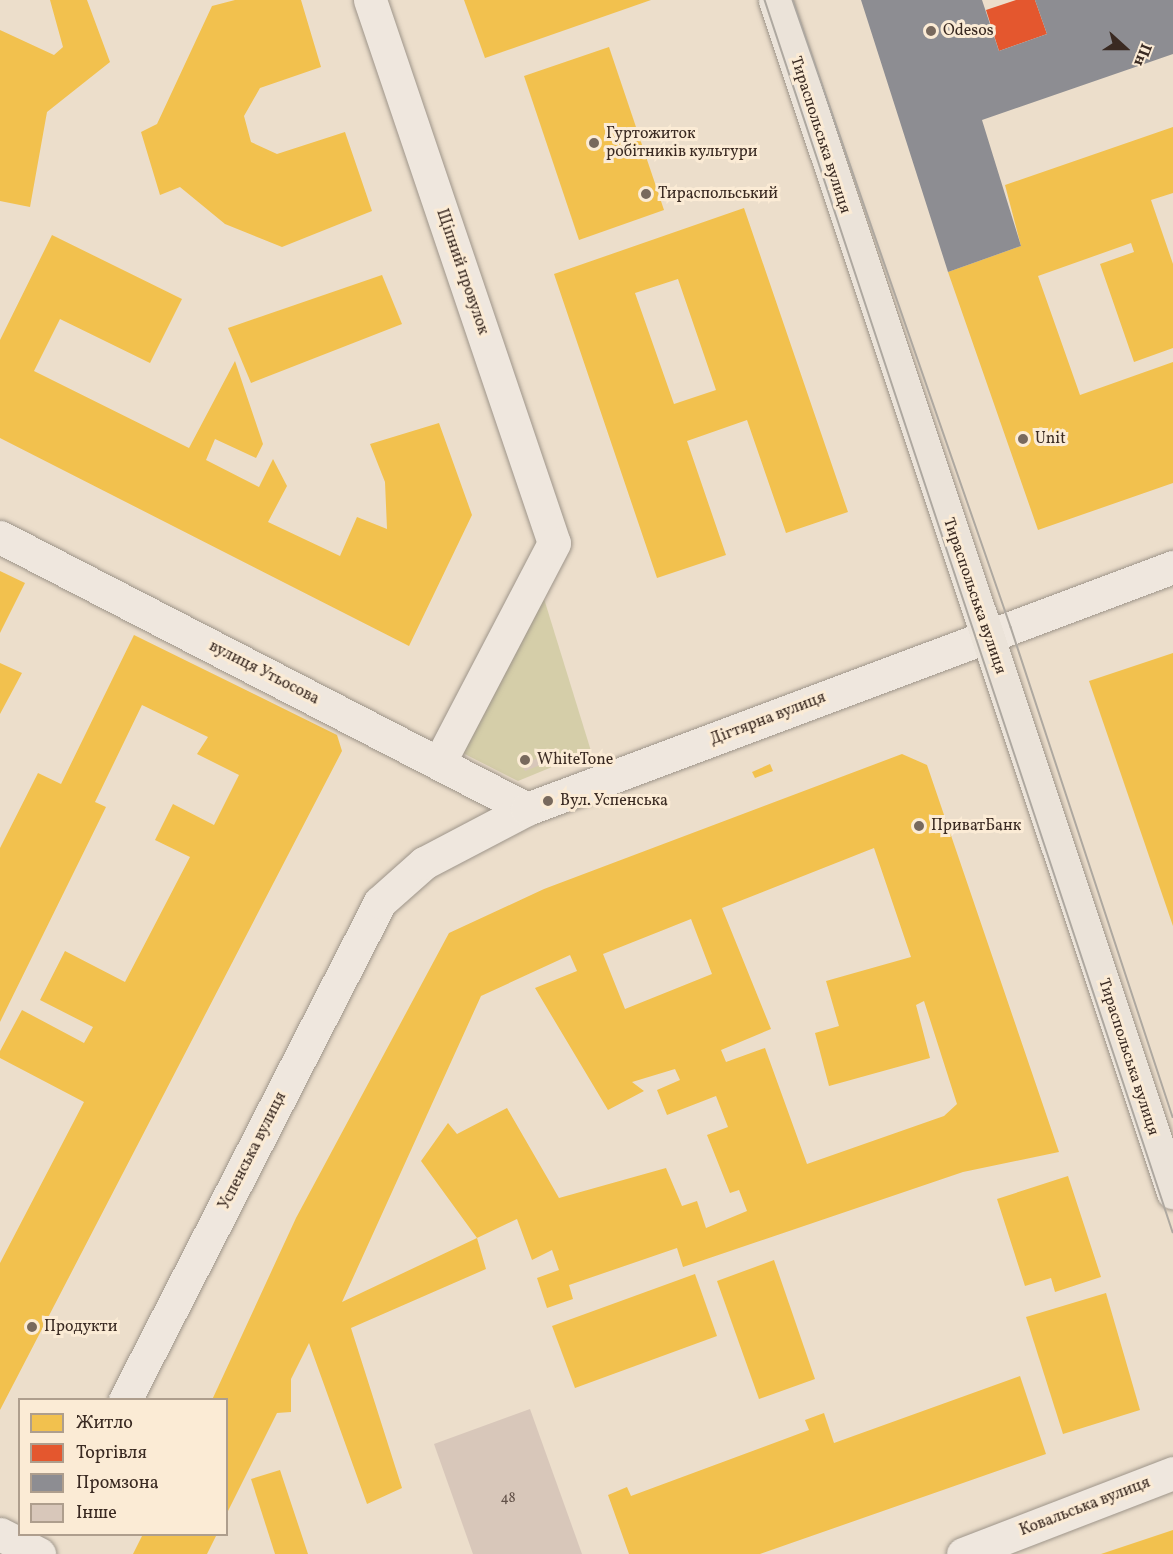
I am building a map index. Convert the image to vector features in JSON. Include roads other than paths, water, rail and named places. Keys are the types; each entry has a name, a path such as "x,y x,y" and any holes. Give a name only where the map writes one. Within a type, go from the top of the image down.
{"main road":[{"name":"Тираспольська вулиця","path":"774,0 1173,1192"}],"street":[{"name":"Щіпний провулок","path":"370,0 554,543 439,764"},
{"name":"вулиця Утьосова","path":"0,537 527,809"},
{"name":"Дігтярна вулиця","path":"381,902 424,863 527,809 1173,567"},
{"name":"Успенська вулиця","path":"126,1398 381,902"},
{"name":"Ковальська вулиця","path":"970,1553 1173,1473"},
{"path":"0,1534 39,1554"},
{"path":"46,1554 55,1536"}],"tram line":[{"path":"765,0 1173,1232"},
{"path":"793,0 1011,627 1173,1117"}],"place":[{"name":"Odesos","path":"931,31"},
{"name":"Гуртожиток робітників культури","path":"594,143"},
{"name":"Тираспольський","path":"646,194"},
{"name":"Unit","path":"1023,439"},
{"name":"WhiteTone","path":"525,760"},
{"name":"Вул. Успенська","path":"548,801"},
{"name":"ПриватБанк","path":"919,826"},
{"name":"Продукти","path":"32,1327"}]}
